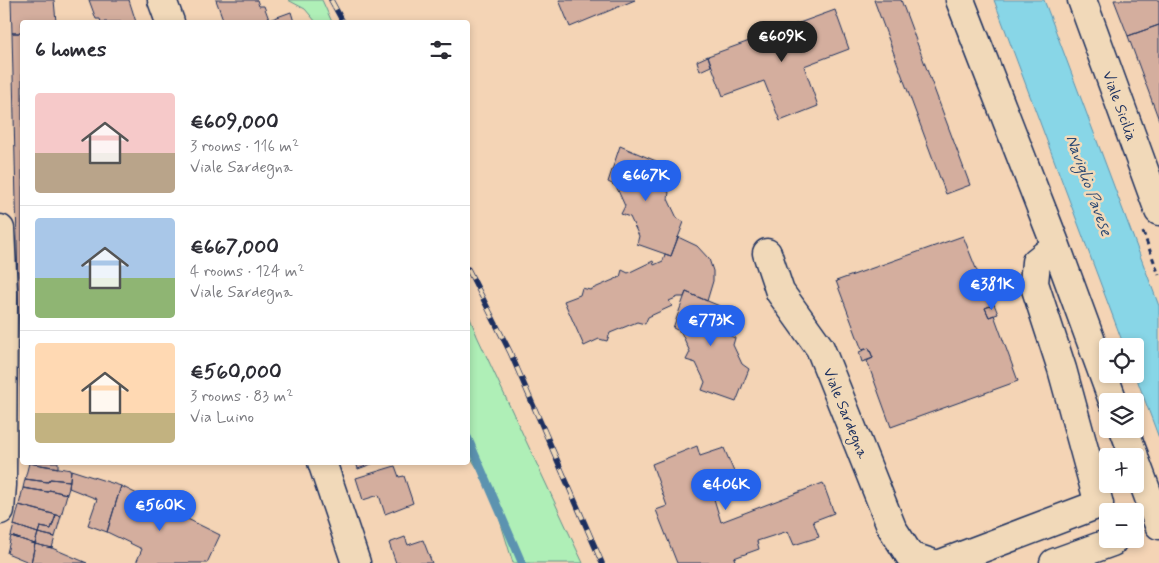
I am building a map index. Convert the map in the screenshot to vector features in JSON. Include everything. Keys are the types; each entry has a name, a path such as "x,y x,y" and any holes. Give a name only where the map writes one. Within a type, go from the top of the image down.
{"street":[{"path":"162,0 169,20"},
{"path":"960,0 1056,246 1110,393"},
{"name":"Viale Sicilia","path":"1082,0 1159,211"},
{"path":"0,229 3,293 2,484 0,510"},
{"path":"1056,246 1036,262 1034,283 1062,369 1099,503"},
{"name":"Viale Sardegna","path":"767,254 780,292 820,348 892,528 910,556 930,563"},
{"path":"323,465 356,563"},
{"path":"1144,485 1159,525"},
{"path":"943,563 1099,517"},
{"path":"1054,563 1099,547"}],"green space":[{"path":"288,0 322,0 331,20 314,20 305,9"},
{"path":"470,318 583,563 513,563 491,491 470,456"}],"water":[{"name":"Naviglio Pavese","path":"994,0 1044,0 1159,306 1159,438 1144,398 1144,393 1142,393 1138,383 1144,383 1144,338 1121,338"}],"building":[{"path":"11,0 54,0 56,20 20,20 20,33 12,33"},
{"path":"89,0 129,0 135,20 100,20 96,19"},
{"path":"216,0 257,0 259,6 264,6 269,20 223,20"},
{"path":"559,0 635,0 570,27"},
{"path":"874,0 901,0 970,185 946,194"},
{"path":"1114,0 1159,0 1159,25 1128,36"},
{"path":"835,10 849,49 804,66 818,106 780,121 764,81 723,96 708,56"},
{"path":"291,12 293,20 269,20"},
{"path":"1159,25 1159,120 1128,36"},
{"path":"12,33 20,33 20,367"},
{"path":"708,56 711,66 700,71 697,61"},
{"path":"620,146 656,161 653,170 662,189 669,192 668,199 677,218 684,222 671,256 637,244 639,236 630,217 621,214 625,206 616,186 608,182"},
{"path":"963,236 991,306 985,308 989,317 994,315 1018,381 891,427 867,361 873,358 869,348 862,350 836,281"},
{"path":"678,237 697,246 709,259 713,271 713,281 707,301 686,292 684,297 678,297 669,301 672,306 648,317 645,324 637,322 610,333 607,341 599,339 584,346 564,301 580,295 582,288 590,290 620,277 622,270 628,273 653,261 654,265 663,261 665,254 671,256"},
{"path":"686,292 722,307 719,316 728,335 735,338 733,345 742,364 749,369 736,402 702,390 705,382 696,363 686,360 690,352 681,332 673,328"},
{"path":"994,304 998,314 989,317 985,308"},
{"path":"869,348 873,358 862,362 859,352"},
{"path":"697,446 700,456 724,448 737,479 711,489 721,522 823,483 834,513 813,521 819,537 794,545 788,531 757,541 759,549 734,558 736,563 677,563 656,510 667,506 652,464"},
{"path":"28,465 71,470 70,481 50,479 48,482 25,479"},
{"path":"41,465 58,465 58,468"},
{"path":"357,465 369,465 358,469"},
{"path":"395,466 399,477 404,476 413,503 385,514 379,495 363,500 356,478"},
{"path":"71,470 121,486 107,532 88,525 97,499 69,488"},
{"path":"25,479 48,482 50,479 70,481 67,494 49,490 48,492 23,488"},
{"path":"121,486 220,535 207,563 136,563 142,549 107,532"},
{"path":"23,488 48,492 49,490 67,494 61,516 19,505"},
{"path":"19,505 56,515 51,529 40,527 38,533 14,525"},
{"path":"56,515 61,516 55,537 38,533 40,527 51,529"},
{"path":"14,525 38,533 35,544 11,536"},
{"path":"38,533 55,537 52,548 35,544"},
{"path":"11,536 35,544 31,563 7,553"},
{"path":"405,537 408,545 423,540 432,563 396,563 389,543"},
{"path":"35,544 52,548 87,563 31,563"}],"waterway":[{"path":"470,443 522,563"}],"railway":[{"path":"331,0 342,20"},
{"path":"470,273 510,352 602,563"}]}
